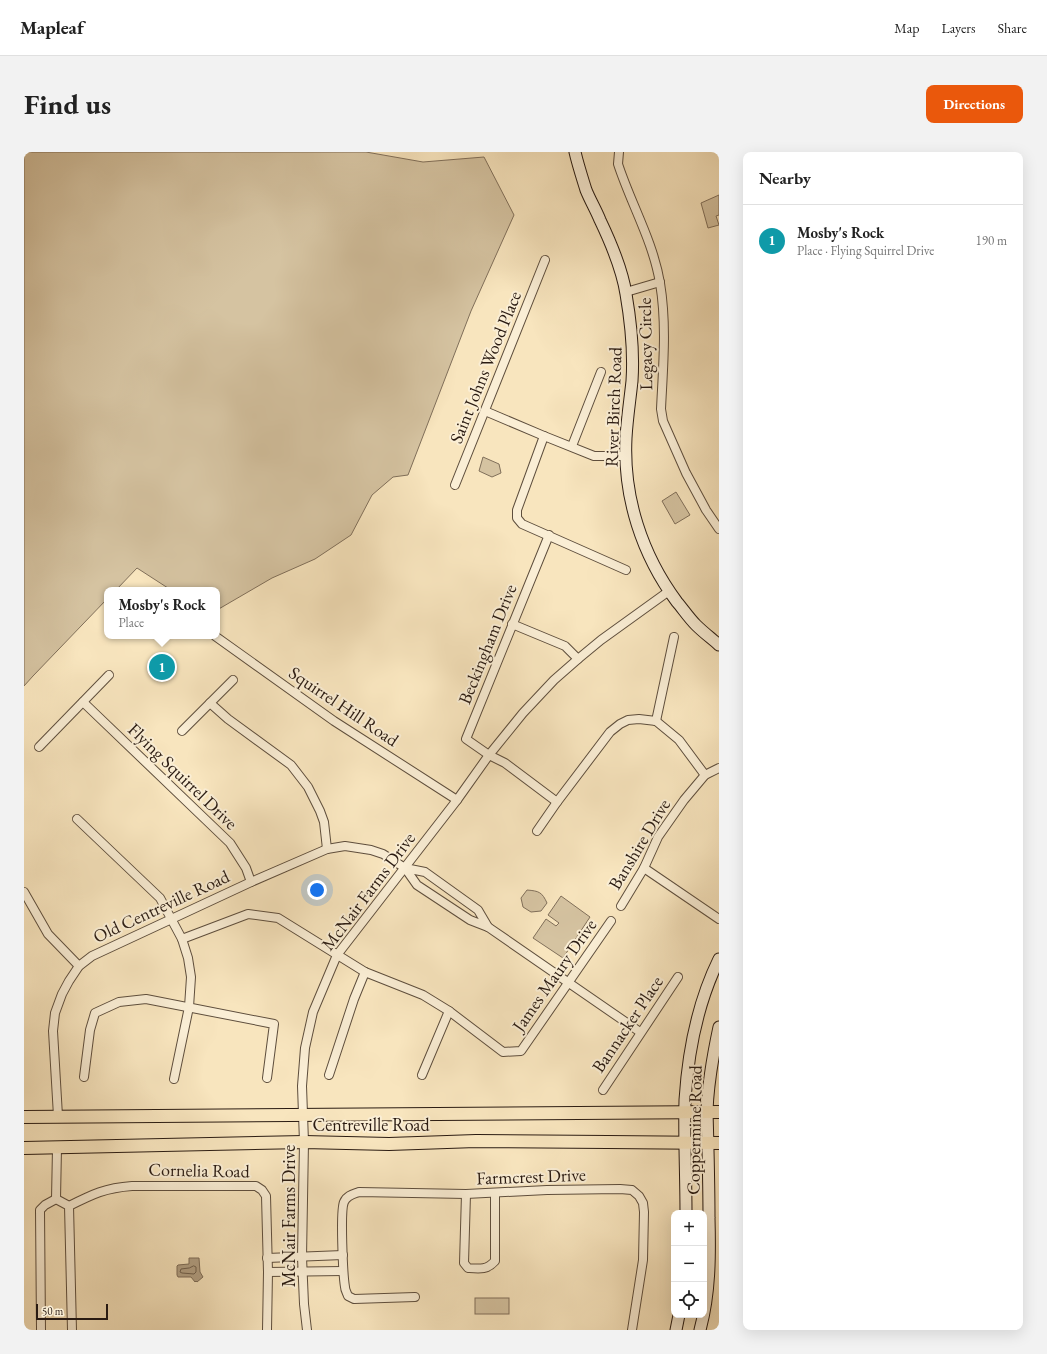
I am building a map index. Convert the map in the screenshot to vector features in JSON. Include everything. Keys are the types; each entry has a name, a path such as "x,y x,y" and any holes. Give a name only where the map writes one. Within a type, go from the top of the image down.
{"main road":[{"name":"Centreville Road","path":"24,1117 713,1112"},
{"name":"Centreville Road","path":"24,1148 304,1142 389,1144 476,1142 713,1143"}],"street":[{"name":"River Birch Road","path":"575,152 587,191 608,236 618,262 626,292 632,330 633,352 632,381 626,437 626,456 629,492 635,520 643,544 653,566 669,591 695,624 719,645"},
{"name":"Legacy Circle","path":"619,152 618,164 648,242 660,282 664,331 661,409 663,421 686,473 706,510 719,529"},
{"name":"Saint Johns Wood Place","path":"455,485 545,260"},
{"path":"626,292 660,282"},
{"path":"572,446 601,372"},
{"path":"485,411 594,456 626,456"},
{"path":"544,436 517,510 516,518 522,524 626,570"},
{"name":"Beckingham Drive","path":"489,755 466,739 549,535"},
{"name":"McNair Farms Drive","path":"307,1330 304,1304 302,1257 304,1142 302,1086 305,1048 314,1012 337,955 457,800 489,755 554,680 601,640 669,591"},
{"path":"512,624 565,646 578,660"},
{"path":"656,721 674,637"},
{"name":"Squirrel Hill Road","path":"219,639 334,721 457,800"},
{"path":"39,747 109,675"},
{"path":"182,731 232,680"},
{"name":"Flying Squirrel Drive","path":"83,702 230,843 246,868 251,882"},
{"path":"210,703 228,719 291,765 308,787 320,812 324,822 327,849"},
{"path":"537,831 610,732 628,720 639,719 656,721 679,740 705,775"},
{"path":"489,755 505,763 557,802"},
{"name":"Banshire Drive","path":"621,906 644,868 658,837 684,800 705,775 719,768"},
{"path":"77,819 160,898 182,939 188,958 191,977 189,1007 174,1079"},
{"name":"Old Centreville Road","path":"58,1116 53,1031 55,1012 69,980 79,966 92,956 251,882 327,849 345,846 371,850 383,854 405,868"},
{"path":"405,868 417,885 470,920 488,927 640,1032"},
{"path":"405,868 425,872 478,910 488,927"},
{"path":"644,868 719,918"},
{"path":"24,892 48,934 79,966"},
{"name":"James Maury Drive","path":"182,939 248,914 278,918 366,972 424,995 503,1052 521,1051 611,921"},
{"name":"Coppermine Road","path":"686,1210 685,1112 687,1086 695,1033 703,1000 719,959"},
{"path":"329,1075 354,999 366,972"},
{"name":"Bannacker Place","path":"602,1090 678,977"},
{"path":"84,1077 90,1030 95,1013 119,1002 146,999 274,1024 267,1078"},
{"path":"422,1075 449,1012"},
{"name":"Coppermine Road","path":"700,1330 704,1317 708,1292 710,1259 713,1112 709,1081 719,1027"},
{"path":"56,1199 57,1148"},
{"name":"Cornelia Road","path":"70,1206 96,1192 114,1187 256,1186 262,1190 266,1196 268,1272 267,1330"},
{"name":"Farmcrest Drive","path":"414,1297 354,1299 348,1296 345,1288 343,1271 342,1216 344,1201 350,1195 360,1192 466,1194 547,1190 632,1190 639,1196 643,1203 644,1212 643,1260 632,1330"},
{"path":"466,1194 464,1263 468,1268 480,1269 490,1266 495,1261 495,1193"},
{"path":"56,1199 70,1206 72,1330"},
{"path":"41,1330 40,1210 45,1205 56,1199"},
{"path":"267,1258 343,1255"},
{"path":"268,1272 343,1271"},
{"path":"676,1330 678,1318"}],"shaded area":[{"path":"24,152 366,152 423,162 484,157 514,215 471,311 408,475 393,477 372,495 351,535 315,559 272,578 220,608 220,587 166,587 137,568 119,587 104,587 104,602 24,686"},
{"path":"719,195 719,215 716,216 719,225 708,228 701,203"},
{"path":"483,457 499,464 501,473 492,477 479,471"},
{"path":"676,492 690,515 675,524 662,501"},
{"path":"527,890 542,894 547,903 541,911 531,912 523,907 521,898"},
{"path":"561,896 590,917 563,958 533,938 546,919 556,926 559,923 548,915"},
{"path":"475,1298 509,1298 509,1314 475,1314"}],"water":[{"path":"189,1258 199,1258 200,1272 203,1277 197,1282 195,1282 191,1277 178,1277 177,1275 177,1266 189,1264"}],"place":[{"name":"Mosby's Rock","path":"162,667"}]}
